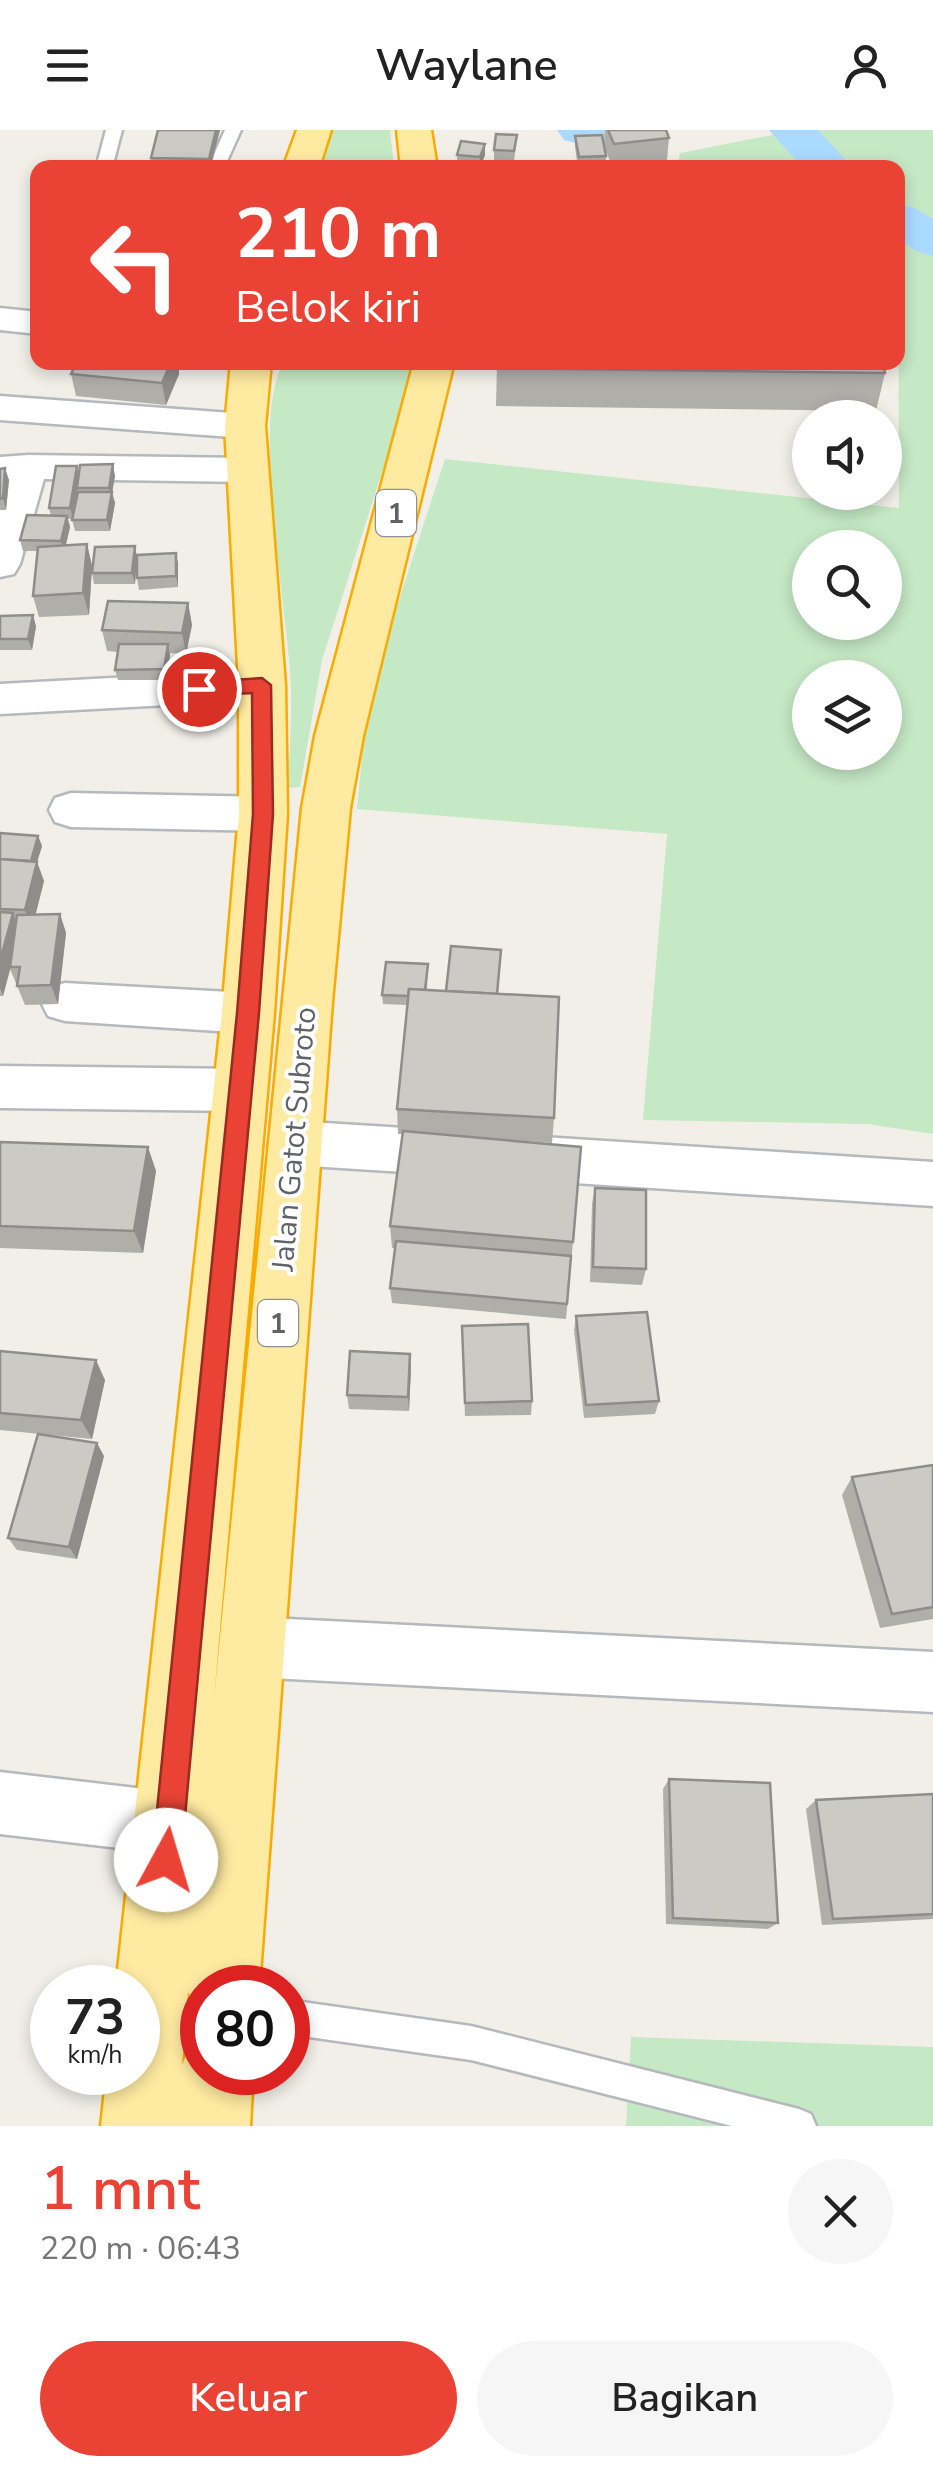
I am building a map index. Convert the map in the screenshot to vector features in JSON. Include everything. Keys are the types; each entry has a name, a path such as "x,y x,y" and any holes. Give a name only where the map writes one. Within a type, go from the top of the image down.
{"highway":[{"path":"304,160 314,130"},
{"path":"414,130 418,160"},
{"name":"Jalan Gatot Subroto","path":"139,2126 248,1013 263,814 262,685 246,448 251,370"},
{"name":"Jalan Gatot Subroto","path":"225,1965 326,808 432,370"},
{"path":"212,2126 214,2095"}],"street":[{"path":"0,320 30,322"},
{"path":"0,408 246,448"},
{"path":"0,564 14,468 246,448"},
{"path":"0,700 262,685"},
{"path":"71,810 263,814"},
{"path":"66,1002 248,1013"},
{"path":"0,1086 240,1090"},
{"path":"294,1143 933,1184"},
{"path":"250,1647 933,1682"},
{"path":"0,1803 170,1822"}],"lane":[{"path":"106,160 114,130"},
{"path":"220,160 234,130"},
{"path":"310,2019 471,2043 799,2126"}],"green space":[{"path":"328,130 390,130 393,160 317,160"},
{"path":"797,130 933,130 933,1134 868,1124 643,1120 667,834 357,809 368,695 445,459 792,496 792,510 902,510 899,370 905,370 905,160 678,160 680,153"},
{"path":"281,370 410,370 406,397 322,660 300,787 288,788 291,688 270,471 274,389"},
{"path":"631,2037 933,2047 933,2126 626,2126"}],"building":[{"path":"158,130 216,130 209,159 151,158"},
{"path":"608,130 666,130 669,138 614,144"},
{"path":"496,134 517,135 514,151 494,150"},
{"path":"602,135 606,156 579,157 575,136"},
{"path":"461,141 485,144 480,157 457,155"},
{"path":"73,370 168,370 162,383 71,374"},
{"path":"652,370 884,370 885,373"},
{"path":"113,464 109,488 77,488 80,465"},
{"path":"56,466 77,466 70,508 49,508"},
{"path":"5,468 3,498 0,499 0,469"},
{"path":"78,492 112,492 107,520 72,520"},
{"path":"27,515 67,516 61,541 20,540"},
{"path":"87,544 83,593 33,596 38,547"},
{"path":"135,546 132,573 92,573 95,547"},
{"path":"176,553 176,576 137,578 137,555"},
{"path":"108,601 188,603 182,633 102,630"},
{"path":"33,615 28,639 0,639 0,616"},
{"path":"119,644 168,644 164,669 115,670"},
{"path":"0,833 38,836 31,861 0,859"},
{"path":"0,859 37,862 25,910 0,909"},
{"path":"0,912 13,913 0,961"},
{"path":"60,914 51,985 17,986 20,967 10,967 17,915"},
{"path":"451,946 501,950 497,994 446,991"},
{"path":"386,962 428,964 425,990 409,989 408,996 382,995"},
{"path":"409,989 559,997 554,1118 397,1109"},
{"path":"403,1131 581,1147 573,1242 390,1226"},
{"path":"0,1142 148,1147 134,1231 0,1226"},
{"path":"595,1188 646,1190 646,1269 593,1267"},
{"path":"396,1241 571,1256 567,1304 390,1288"},
{"path":"647,1312 659,1401 586,1405 576,1316"},
{"path":"528,1324 532,1401 465,1403 462,1326"},
{"path":"0,1351 96,1360 81,1420 0,1413"},
{"path":"350,1351 410,1354 408,1397 347,1395"},
{"path":"38,1434 97,1443 69,1547 8,1538"},
{"path":"933,1465 933,1607 892,1614 852,1477"},
{"path":"669,1779 770,1783 778,1923 673,1918"},
{"path":"933,1794 933,1914 833,1919 816,1800"}],"waterway":[{"path":"580,130 594,134 617,130"},
{"path":"792,130 822,160"},
{"path":"905,223 933,241"}],"route":[{"path":"166,1860 248,1013 263,814 262,685 199,689"}]}
